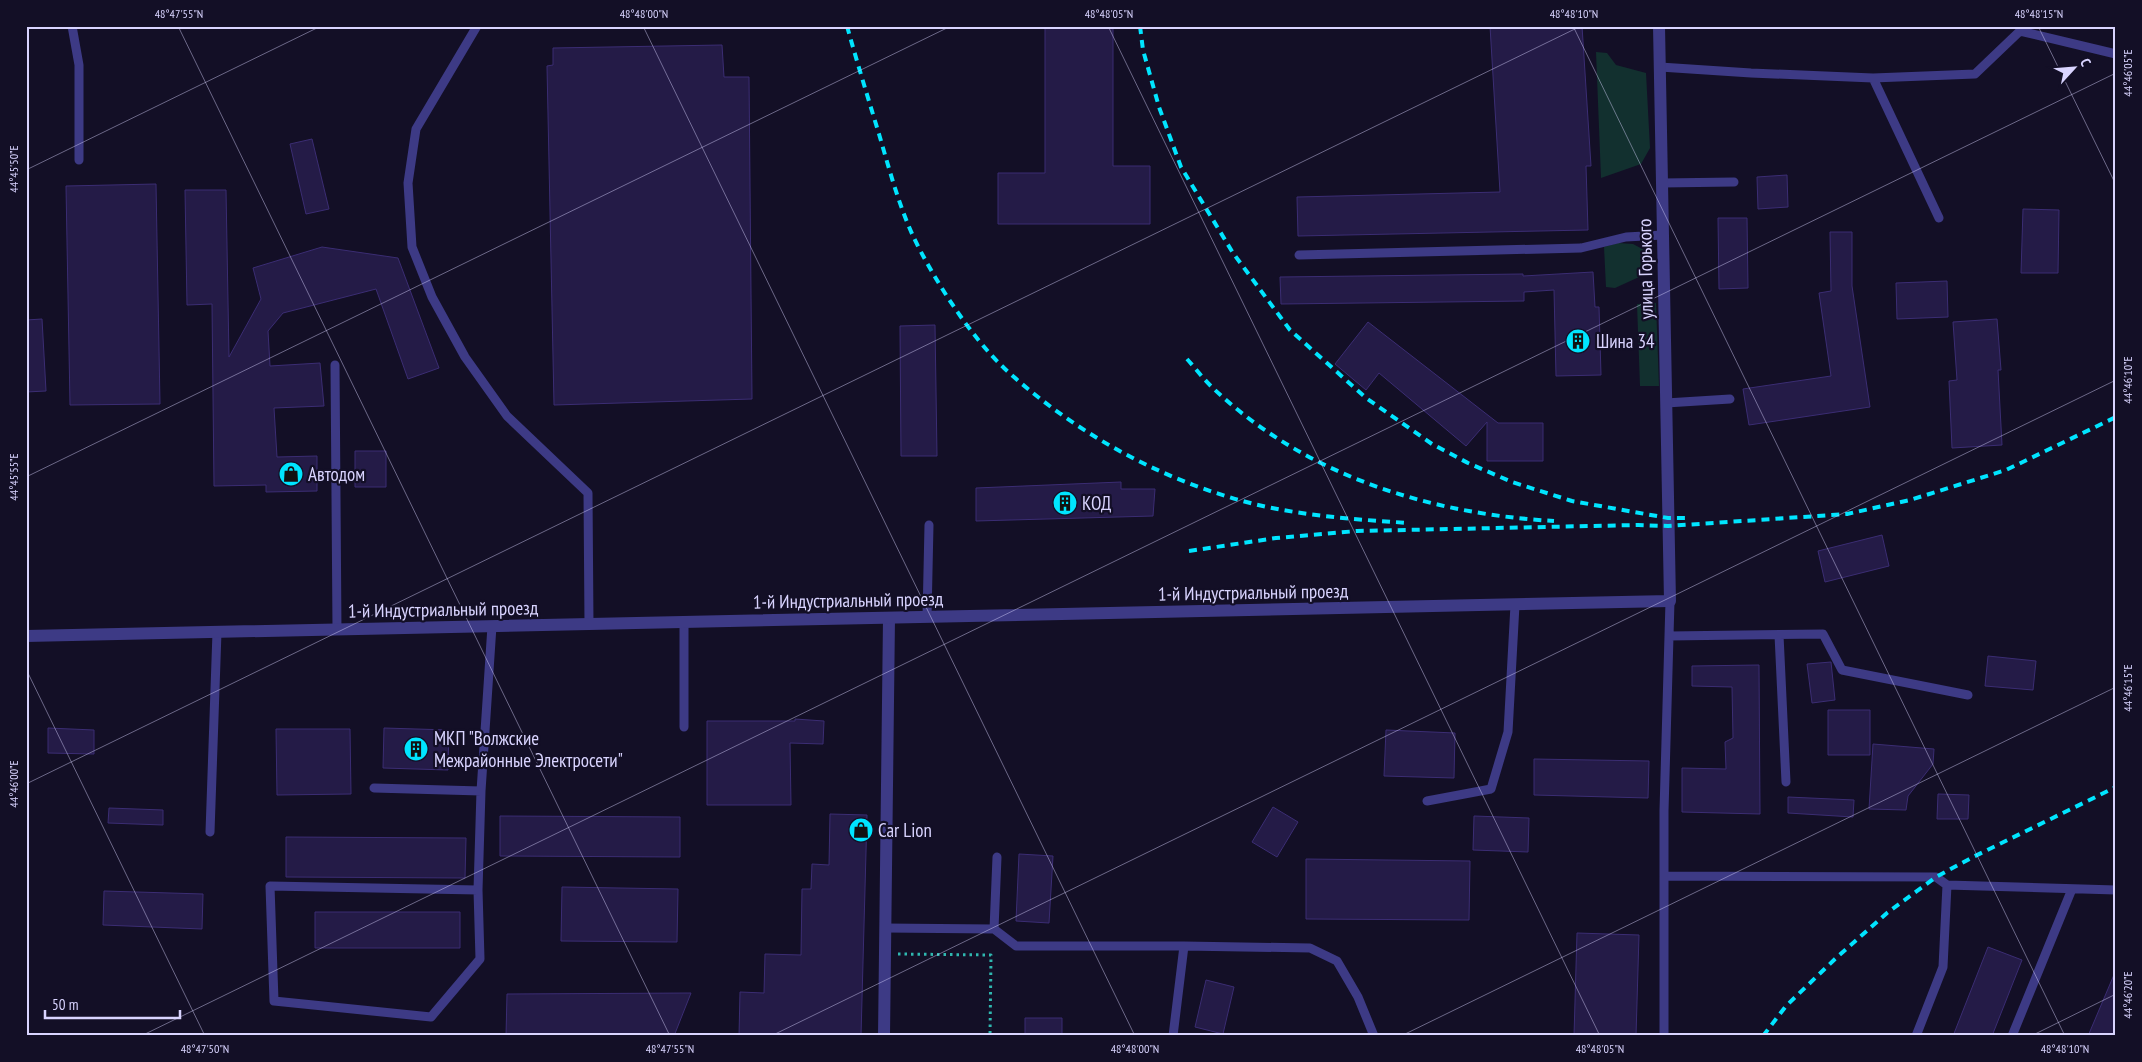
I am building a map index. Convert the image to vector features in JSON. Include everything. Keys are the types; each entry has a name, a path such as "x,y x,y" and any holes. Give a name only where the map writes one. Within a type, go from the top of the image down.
{"street":[{"name":"улица Горького","path":"1659,26 1670,601"},
{"name":"1-й Индустриальный проезд","path":"26,636 1670,601"},
{"path":"884,1036 889,618"}],"lane":[{"path":"72,26 79,65 78,160"},
{"path":"477,26 416,129 408,183 412,247 432,297 465,357 508,416 588,493 589,624"},
{"path":"1660,67 1872,78 1975,74 2021,29 2116,54"},
{"path":"1872,78 1939,218"},
{"path":"1662,183 1734,182"},
{"path":"1300,255 1581,248 1626,237 1663,235"},
{"path":"335,365 337,630"},
{"path":"1666,402 1730,399"},
{"path":"927,617 929,525"},
{"path":"1664,1036 1664,876 1670,601"},
{"path":"1427,801 1491,789 1508,732 1515,605"},
{"path":"684,622 684,727"},
{"path":"478,890 270,886 274,1001 431,1017 480,959 478,890 481,791 492,626"},
{"path":"210,832 217,632"},
{"path":"1669,636 1823,634 1842,670 1968,695"},
{"path":"1779,635 1786,782"},
{"path":"374,788 481,791"},
{"path":"994,928 997,857"},
{"path":"1664,876 1936,877 1947,885 2116,890"},
{"path":"1916,1036 1943,967 1947,885"},
{"path":"2012,1036 2072,889"},
{"path":"885,928 994,928 1016,946 1310,948 1337,961 1358,997 1374,1036"},
{"path":"1173,1036 1184,946"}],"path":[{"path":"885,954 991,955 990,1036"}],"green space":[{"path":"1596,52 1607,53 1616,65 1646,73 1650,148 1641,164 1601,178"},
{"path":"1618,243 1633,244 1650,253 1650,272 1615,288 1606,287 1604,247"},
{"path":"1656,303 1659,386 1640,386 1637,304"}],"building":[{"path":"1045,26 1113,26 1113,166 1150,166 1150,224 998,224 998,173 1045,173"},
{"path":"1490,26 1582,26 1591,166 1586,166 1588,230 1298,236 1297,197 1500,192"},
{"path":"722,45 724,77 749,77 752,399 554,405 547,66 553,65 553,48"},
{"path":"312,139 329,209 306,214 290,144"},
{"path":"1787,175 1788,207 1758,209 1757,177"},
{"path":"156,184 160,404 70,405 66,186"},
{"path":"185,190 226,190 229,357 261,299 253,268 322,247 398,258 439,368 408,379 376,289 283,313 268,331 270,366 320,363 324,406 274,408 277,457 317,456 317,491 266,492 266,485 214,486 212,304 187,305"},
{"path":"2023,209 2059,210 2058,273 2021,273"},
{"path":"1718,218 1747,218 1748,288 1719,289"},
{"path":"1830,232 1852,232 1852,286 1870,407 1749,425 1743,389 1831,376 1819,293 1831,291"},
{"path":"1593,272 1595,307 1599,307 1601,375 1556,376 1554,290 1524,292 1524,301 1281,304 1280,277 1523,274 1523,276"},
{"path":"1947,281 1948,317 1897,319 1896,283"},
{"path":"42,319 46,391 26,392 26,320"},
{"path":"1997,319 2001,370 1998,370 2002,445 1952,448 1949,381 1957,380 1953,322"},
{"path":"1368,322 1498,423 1543,423 1543,461 1487,461 1487,422 1466,446 1379,373 1366,390 1335,364"},
{"path":"935,325 937,456 901,456 900,326"},
{"path":"355,451 386,451 386,487 355,487"},
{"name":"КОД","path":"1121,482 1121,489 1155,489 1153,516 976,521 976,488"},
{"path":"1882,535 1889,566 1825,582 1818,551"},
{"path":"1988,656 2036,661 2033,690 1985,686"},
{"path":"1831,662 1835,700 1812,703 1807,664"},
{"path":"1759,665 1760,814 1682,812 1682,768 1726,769 1725,742 1733,738 1732,687 1692,686 1692,666"},
{"path":"1828,710 1870,710 1870,755 1828,755"},
{"path":"795,719 824,721 823,744 790,743 791,805 707,805 707,721 795,721"},
{"path":"48,728 94,730 94,754 48,753"},
{"name":"МКП \"Волжские Межрайонные Электросети\"","path":"384,728 449,730 448,770 383,768"},
{"path":"276,729 350,729 351,794 277,795"},
{"path":"1386,730 1455,733 1454,778 1384,776"},
{"path":"1873,744 1934,749 1933,764 1908,796 1906,810 1869,809"},
{"path":"1534,759 1649,761 1648,798 1534,795"},
{"path":"1938,794 1969,795 1968,819 1937,819"},
{"path":"1788,797 1854,800 1853,817 1788,813"},
{"path":"1273,807 1298,822 1277,857 1252,842"},
{"path":"109,808 163,810 163,825 108,823"},
{"path":"830,814 867,815 861,1036 739,1036 740,992 764,993 765,954 801,955 802,889 811,889 812,864 829,865"},
{"path":"500,816 680,817 680,857 500,856"},
{"path":"1474,816 1529,818 1528,852 1473,850"},
{"path":"286,837 466,838 465,878 286,877"},
{"path":"1019,854 1053,856 1049,923 1016,921"},
{"path":"1306,859 1470,861 1469,920 1306,919"},
{"path":"562,887 678,889 677,942 561,941"},
{"path":"104,891 203,894 202,929 103,925"},
{"path":"315,912 460,912 460,948 315,948"},
{"path":"1577,933 1639,935 1636,1036 1574,1036"},
{"path":"1988,947 2022,960 1992,1036 1953,1036"},
{"path":"2116,970 2116,1036 2088,1036"},
{"path":"1206,980 1234,987 1223,1034 1195,1027"},
{"path":"691,993 674,1036 506,1036 507,994"},
{"path":"1025,1018 1062,1018 1062,1036 1025,1036"}],"railway":[{"path":"847,26 894,185 913,236 953,306 978,340 1004,368 1054,410 1081,428 1138,461 1198,487 1251,503 1295,512 1341,518 1409,523"},
{"path":"1140,26 1143,50 1159,107 1181,167 1233,253 1290,330 1366,398 1432,444 1468,463 1512,482 1572,501 1668,518 1690,518"},
{"path":"1187,359 1211,386 1251,420 1289,446 1330,467 1372,485 1462,510 1554,521"},
{"path":"1189,551 1276,538 1357,531 1668,526 1847,514 1910,500 2006,470 2116,417"},
{"path":"1763,1036 1786,1006 1835,959 1887,913 1936,877 2116,787"}],"place":[{"name":"Шина 34","path":"1578,341"},
{"name":"Автодом","path":"291,474"},
{"name":"КОД","path":"1065,503"},
{"name":"МКП \"Волжские Межрайонные Электросети\"","path":"416,749"},
{"name":"Car Lion","path":"861,830"}]}
